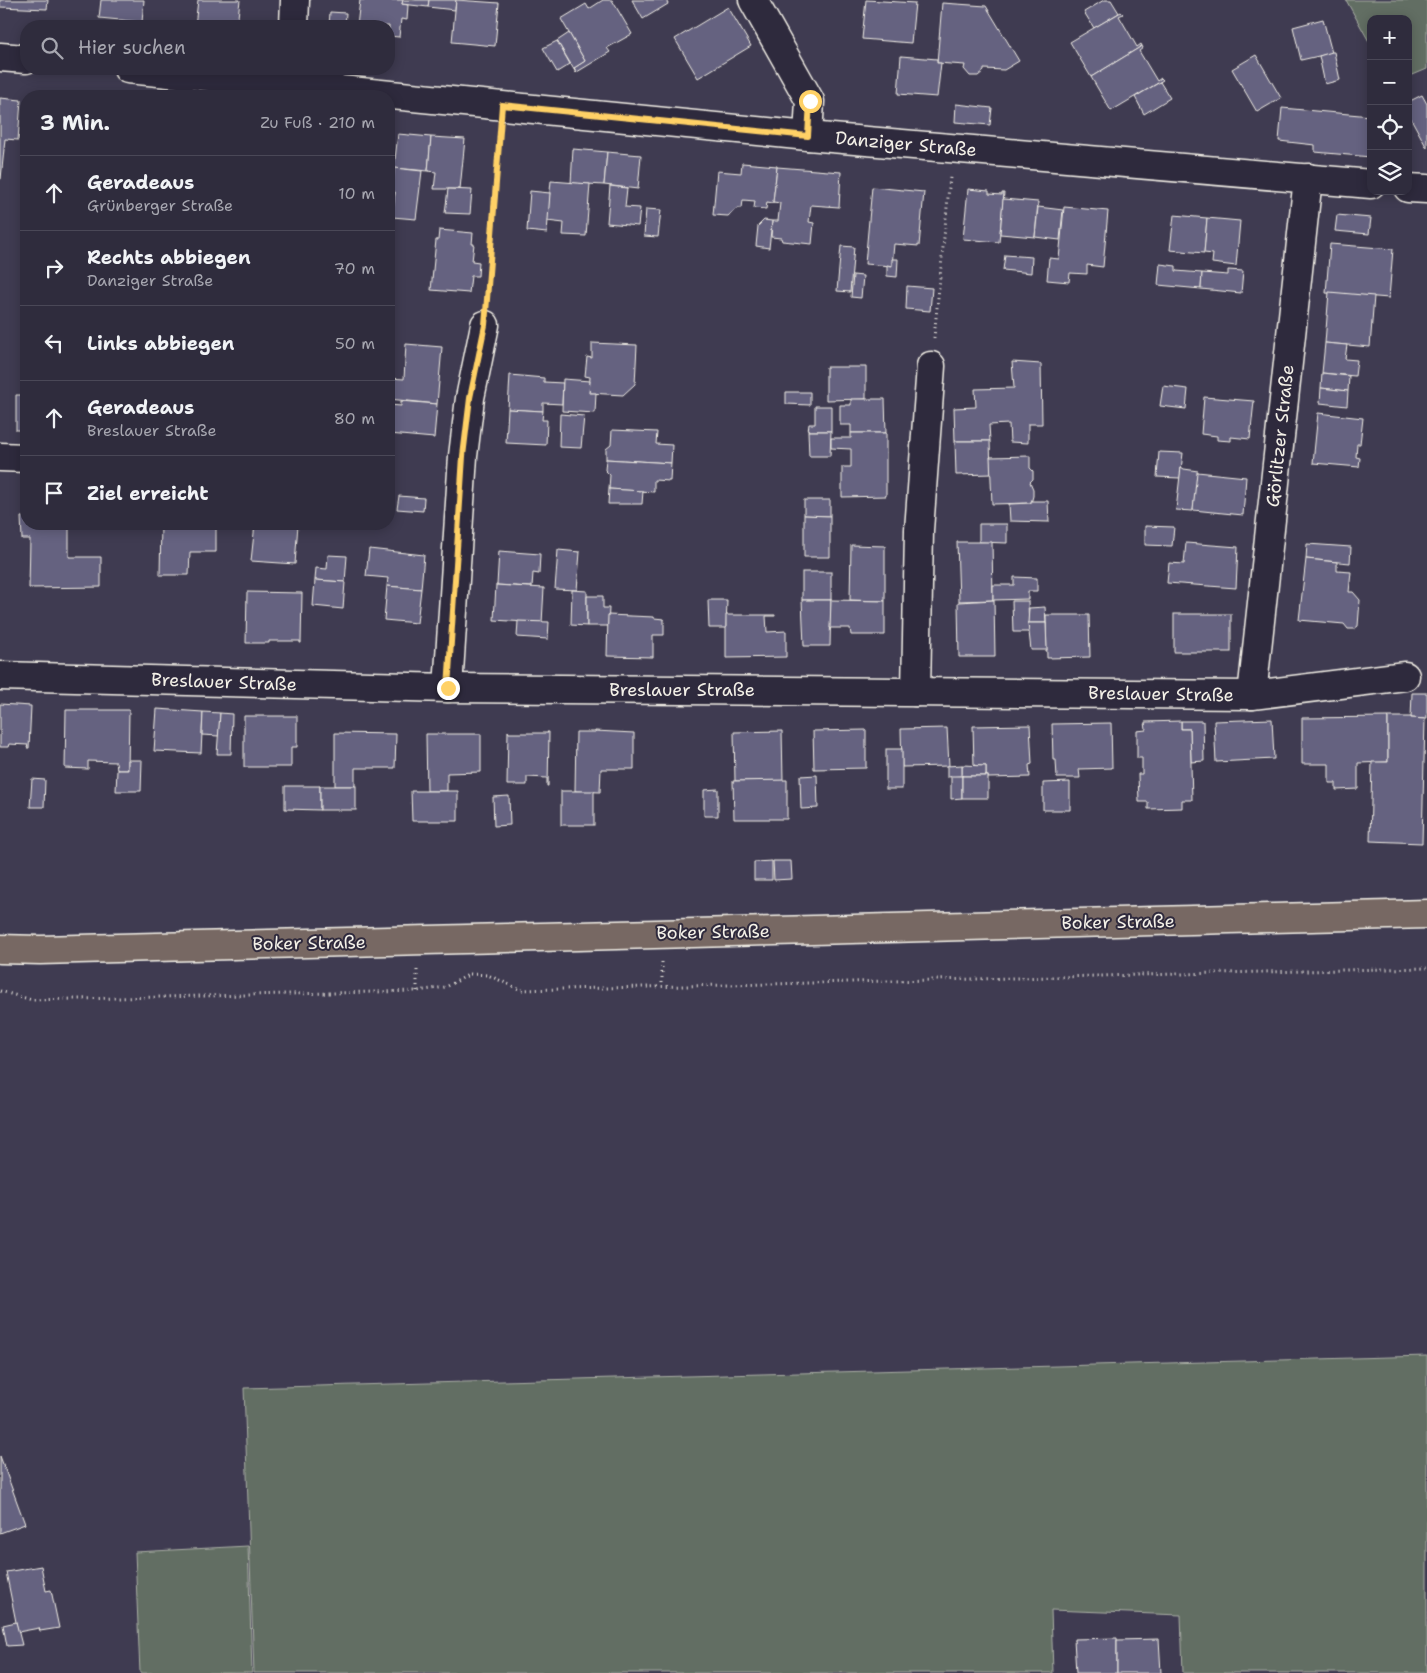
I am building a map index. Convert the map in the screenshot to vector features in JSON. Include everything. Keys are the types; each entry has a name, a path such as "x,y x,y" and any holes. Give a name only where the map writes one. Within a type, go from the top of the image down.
{"main road":[{"name":"Boker Straße","path":"0,949 40,950 1427,914"}],"street":[{"path":"294,20 295,0"},
{"path":"753,0 810,101 808,136"},
{"path":"0,56 20,58"},
{"name":"Danziger Straße","path":"251,75 292,77 390,90"},
{"name":"Danziger Straße","path":"395,91 502,105 808,136 1367,184"},
{"name":"Görlitzer Straße","path":"1252,695 1308,178"},
{"path":"1412,188 1427,190"},
{"path":"448,688 463,456 470,398 485,325"},
{"path":"916,692 919,530 931,366"},
{"path":"0,457 20,458"},
{"name":"Breslauer Straße","path":"0,676 448,688 1252,695 1405,676"}],"path":[{"path":"485,325 502,105"},
{"path":"931,366 953,148"},
{"path":"0,991 32,1000 417,991 446,987 470,974 488,975 520,990 1427,968"}],"green space":[{"path":"1346,0 1427,0 1427,69 1412,75 1412,15 1367,15 1367,38"},
{"path":"1427,1356 1427,1673 1183,1673 1181,1615 1051,1610 1053,1673 254,1673 244,1388"},
{"path":"248,1546 252,1673 140,1673 135,1552"}],"building":[{"path":"0,0 48,0 47,9 0,7"},
{"path":"101,0 144,0 142,20 99,18"},
{"path":"198,0 240,0 238,20 196,20"},
{"path":"360,0 403,0 402,4 408,5 407,20 401,19 399,37 395,37 395,20 358,20"},
{"path":"403,0 429,0 428,7 402,4"},
{"path":"429,0 456,0 455,10 428,7"},
{"path":"456,0 499,3 495,46 452,42"},
{"path":"603,0 612,0 632,34 607,48 610,52 577,72 574,68 585,61 561,19 586,4 589,9"},
{"path":"632,0 666,0 668,4 643,19"},
{"path":"866,0 915,3 911,43 862,39"},
{"path":"1104,0 1111,0 1119,13 1094,28 1084,12"},
{"path":"942,3 986,6 1019,61 1004,70 984,69 978,76 970,76 964,69 965,65 937,63"},
{"path":"728,7 751,46 698,78 675,39"},
{"path":"330,12 346,13 345,20 329,20"},
{"path":"1121,12 1123,14 1119,16 1137,47 1141,44 1142,46 1091,77 1070,42"},
{"path":"1323,19 1332,53 1301,60 1293,27"},
{"path":"569,33 585,61 574,68 576,73 557,41"},
{"path":"557,41 570,64 557,72 543,48"},
{"path":"1142,46 1143,48 1139,51 1157,81 1161,78 1163,80 1111,111 1091,77"},
{"path":"1334,52 1340,80 1325,84 1319,56"},
{"path":"1256,55 1281,98 1257,112 1232,69"},
{"path":"901,56 937,59 937,63 941,63 937,97 898,94"},
{"path":"1160,82 1170,98 1144,114 1135,97"},
{"path":"1422,95 1427,104 1427,148 1412,120 1412,100"},
{"path":"0,98 20,100 18,140 5,139 0,179"},
{"path":"956,104 992,108 990,125 955,122"},
{"path":"1282,108 1367,116 1367,157 1315,152 1315,145 1279,141"},
{"path":"398,134 431,137 428,171 395,168"},
{"path":"431,137 465,139 460,189 434,189 436,172 428,171"},
{"path":"573,149 607,152 604,185 571,183"},
{"path":"607,152 641,155 638,189 604,185"},
{"path":"742,163 777,166 773,203 767,202 766,209 754,208 755,201 743,200 742,208 737,208 728,216 713,215 717,171 741,173"},
{"path":"777,167 841,172 839,207 811,205 809,222 814,223 812,244 782,241 781,238 771,237 772,221 778,221 780,203 773,202"},
{"path":"395,168 422,171 416,219 395,217"},
{"path":"551,181 590,184 586,236 563,235 564,223 547,221"},
{"path":"610,186 627,188 625,207 640,208 638,226 607,223"},
{"path":"872,187 924,192 919,246 894,244 892,266 865,264"},
{"path":"448,189 472,190 470,214 445,213"},
{"path":"968,189 989,191 989,194 1002,195 1004,193 999,242 963,239"},
{"path":"530,191 550,193 547,233 527,231"},
{"path":"1003,199 1038,202 1035,237 1000,234"},
{"path":"1038,207 1063,210 1060,240 1035,237"},
{"path":"1064,207 1108,211 1103,267 1087,265 1087,274 1070,273 1069,282 1047,280 1049,258 1059,259"},
{"path":"646,209 661,210 658,237 644,236"},
{"path":"1174,215 1207,218 1204,253 1170,250"},
{"path":"1337,215 1371,218 1369,234 1335,231"},
{"path":"1207,218 1240,221 1236,266 1212,263 1213,254 1204,253"},
{"path":"764,220 772,221 769,248 756,246 758,226"},
{"path":"439,230 473,233 472,261 479,262 478,276 471,276 469,293 431,290 436,240 438,240"},
{"path":"1330,244 1393,249 1389,298 1326,293"},
{"path":"841,246 854,247 850,292 837,291"},
{"path":"1005,255 1032,257 1031,273 1003,270"},
{"path":"892,259 898,259 897,277 887,276 887,265 892,266"},
{"path":"1160,264 1176,266 1176,271 1202,273 1201,289 1158,285"},
{"path":"1228,270 1243,271 1241,293 1201,289 1202,273 1228,275"},
{"path":"853,275 863,276 861,298 851,297"},
{"path":"907,286 932,288 930,311 906,309"},
{"path":"1329,292 1374,296 1370,347 1325,343"},
{"path":"592,343 637,345 635,384 623,395 589,393 590,377 585,376 587,357 592,358"},
{"path":"1325,343 1347,345 1345,359 1357,360 1355,376 1322,373"},
{"path":"406,344 442,347 437,404 395,400 395,378 404,379"},
{"path":"1012,362 1041,364 1042,424 1028,424 1028,443 1010,442 1009,424 989,425 990,441 955,441 954,408 976,407 975,389 1014,388"},
{"path":"826,367 866,367 866,399 826,400"},
{"path":"1322,373 1349,376 1348,391 1321,388"},
{"path":"510,375 544,378 544,382 563,383 562,404 543,403 543,411 508,409"},
{"path":"563,379 590,381 589,393 596,393 595,413 562,411"},
{"path":"1163,386 1188,389 1186,409 1160,406"},
{"path":"1321,388 1348,391 1347,406 1320,403"},
{"path":"786,392 810,392 810,405 786,404"},
{"path":"16,395 20,395 20,430 16,430"},
{"path":"1204,397 1254,401 1250,439 1231,437 1231,441 1217,440 1217,436 1201,434"},
{"path":"851,399 885,399 886,433 851,433 851,425 840,425 840,405 851,405"},
{"path":"401,401 437,404 434,438 395,435 395,406 401,406"},
{"path":"815,406 831,406 831,431 808,431 809,424 815,424"},
{"path":"508,409 543,411 542,420 547,420 546,445 506,443"},
{"path":"1318,413 1363,418 1360,444 1357,444 1356,457 1360,458 1359,467 1313,463"},
{"path":"560,414 584,416 581,448 559,447"},
{"path":"612,430 657,432 656,444 672,445 671,463 606,459 606,449 611,445"},
{"path":"808,431 831,431 830,456 809,456"},
{"path":"851,433 886,433 886,496 842,497 842,467 851,467 851,449 831,448 831,438 851,438"},
{"path":"955,441 990,441 991,474 956,475"},
{"path":"1159,452 1183,453 1180,478 1157,477"},
{"path":"1030,456 1030,468 1033,471 1033,479 1030,482 1033,489 1031,503 992,504 990,457"},
{"path":"606,459 671,463 670,481 654,480 654,492 609,489 610,475 605,470"},
{"path":"1181,467 1198,471 1193,511 1176,510"},
{"path":"1197,472 1246,477 1243,515 1193,510"},
{"path":"609,489 643,491 642,504 608,504"},
{"path":"399,496 424,498 423,511 397,509"},
{"path":"804,500 830,500 830,516 804,515"},
{"path":"1031,501 1048,501 1049,522 1010,521 1009,504 1031,503"},
{"path":"804,515 830,516 830,557 804,557"},
{"path":"979,524 1007,524 1007,543 979,542"},
{"path":"1145,526 1174,527 1172,546 1145,545"},
{"path":"22,530 69,530 69,557 101,557 101,587 29,588 30,539 22,539"},
{"path":"161,530 216,530 216,552 190,552 189,575 160,575"},
{"path":"254,530 298,530 295,564 251,561"},
{"path":"957,542 992,542 993,600 959,601"},
{"path":"1186,543 1238,547 1236,588 1167,583 1169,563 1184,564"},
{"path":"1307,544 1351,547 1350,563 1306,559"},
{"path":"851,545 885,546 885,601 850,600"},
{"path":"369,549 424,555 421,589 387,586 388,578 366,576"},
{"path":"558,550 580,552 577,590 555,589"},
{"path":"499,551 540,554 539,574 533,573 532,587 497,585"},
{"path":"328,555 347,556 345,582 315,580 316,568 327,569"},
{"path":"1306,559 1337,562 1337,571 1351,572 1349,592 1353,592 1360,600 1358,626 1354,629 1348,629 1344,624 1299,620"},
{"path":"802,572 831,572 831,600 802,600"},
{"path":"1014,577 1037,578 1037,591 1028,591 1028,599 993,600 993,585 1014,585"},
{"path":"315,580 345,582 343,609 313,606"},
{"path":"496,585 544,588 542,623 494,620"},
{"path":"387,586 421,589 417,623 384,620"},
{"path":"572,590 587,591 587,626 571,625"},
{"path":"247,592 302,593 301,643 300,641 269,641 269,643 246,643"},
{"path":"587,596 603,596 603,608 609,608 608,626 587,626"},
{"path":"708,600 727,600 726,628 709,628"},
{"path":"802,600 831,600 830,646 804,646"},
{"path":"831,600 885,601 885,635 851,635 850,628 830,628"},
{"path":"994,600 995,657 959,657 958,602"},
{"path":"1012,601 1028,601 1029,632 1013,632"},
{"path":"1045,607 1046,623 1028,623 1029,608"},
{"path":"1174,614 1231,614 1231,652 1174,652"},
{"path":"608,615 664,619 664,635 653,635 653,657 607,656"},
{"path":"726,615 775,615 766,616 767,632 786,631 786,657 726,658"},
{"path":"1046,615 1089,615 1090,657 1047,658"},
{"path":"518,621 549,622 548,639 517,637"},
{"path":"1028,623 1046,623 1047,650 1031,650"},
{"path":"1412,693 1427,693 1427,719 1411,718"},
{"path":"0,704 31,706 29,748 27,748 28,745 9,744 8,747 0,747"},
{"path":"157,709 203,712 201,753 154,751"},
{"path":"66,710 129,710 128,770 117,770 116,762 88,761 88,769 65,768"},
{"path":"203,712 220,713 219,736 202,735"},
{"path":"220,713 232,714 231,754 217,754"},
{"path":"244,716 297,716 297,747 291,747 291,767 244,767"},
{"path":"1388,717 1388,762 1358,763 1358,789 1336,790 1336,783 1329,783 1329,764 1302,764 1302,718"},
{"path":"1388,717 1425,719 1422,843 1370,841 1372,762 1388,762"},
{"path":"1272,719 1274,759 1216,762 1214,721"},
{"path":"1181,721 1203,721 1204,761 1191,762 1190,729 1181,729"},
{"path":"1181,721 1181,729 1190,729 1192,800 1182,800 1182,808 1148,809 1148,802 1139,802 1138,774 1142,774 1142,758 1137,758 1137,731 1146,730 1145,722"},
{"path":"1111,723 1112,768 1079,769 1080,778 1057,778 1056,760 1053,760 1052,724"},
{"path":"1030,725 1032,764 1029,765 1030,777 988,778 986,776 986,766 974,766 973,726"},
{"path":"947,728 949,766 902,767 901,729"},
{"path":"866,730 866,768 814,769 813,731"},
{"path":"508,731 509,733 549,732 548,786 547,778 527,777 527,785 507,785"},
{"path":"782,731 783,781 735,781 734,732"},
{"path":"576,732 634,733 634,769 601,769 600,792 575,791"},
{"path":"335,733 396,734 395,768 355,768 355,786 335,786"},
{"path":"426,734 481,734 481,772 447,773 447,791 427,791"},
{"path":"886,749 902,749 902,789 886,789"},
{"path":"128,760 142,760 141,791 116,791 117,770 128,770"},
{"path":"962,765 986,766 986,776 962,776"},
{"path":"962,765 962,776 947,777 947,766"},
{"path":"817,775 818,808 801,809 800,776"},
{"path":"951,776 962,776 962,798 951,799"},
{"path":"962,776 988,776 988,798 962,798"},
{"path":"32,779 45,780 44,807 30,807"},
{"path":"787,780 787,819 734,819 733,781"},
{"path":"1070,782 1070,810 1043,810 1043,783"},
{"path":"285,786 320,786 320,810 285,809"},
{"path":"320,786 356,786 356,810 320,810"},
{"path":"718,789 718,816 704,816 704,790"},
{"path":"411,791 458,791 458,821 412,821"},
{"path":"561,791 594,791 594,825 561,825"},
{"path":"509,796 510,825 494,826 493,797"},
{"path":"772,861 772,880 754,880 754,862"},
{"path":"773,861 791,861 792,879 774,880"},
{"path":"0,1456 25,1524 0,1533"},
{"path":"41,1566 46,1591 51,1590 59,1628 40,1631 39,1628 18,1632 6,1572"},
{"path":"16,1622 22,1645 7,1646 3,1625"},
{"path":"1117,1638 1117,1673 1076,1673 1074,1639"},
{"path":"1159,1639 1161,1673 1117,1673 1117,1640"}],"route":[{"path":"448,688 463,456 470,398 485,325 502,105 808,136 810,101"}]}
